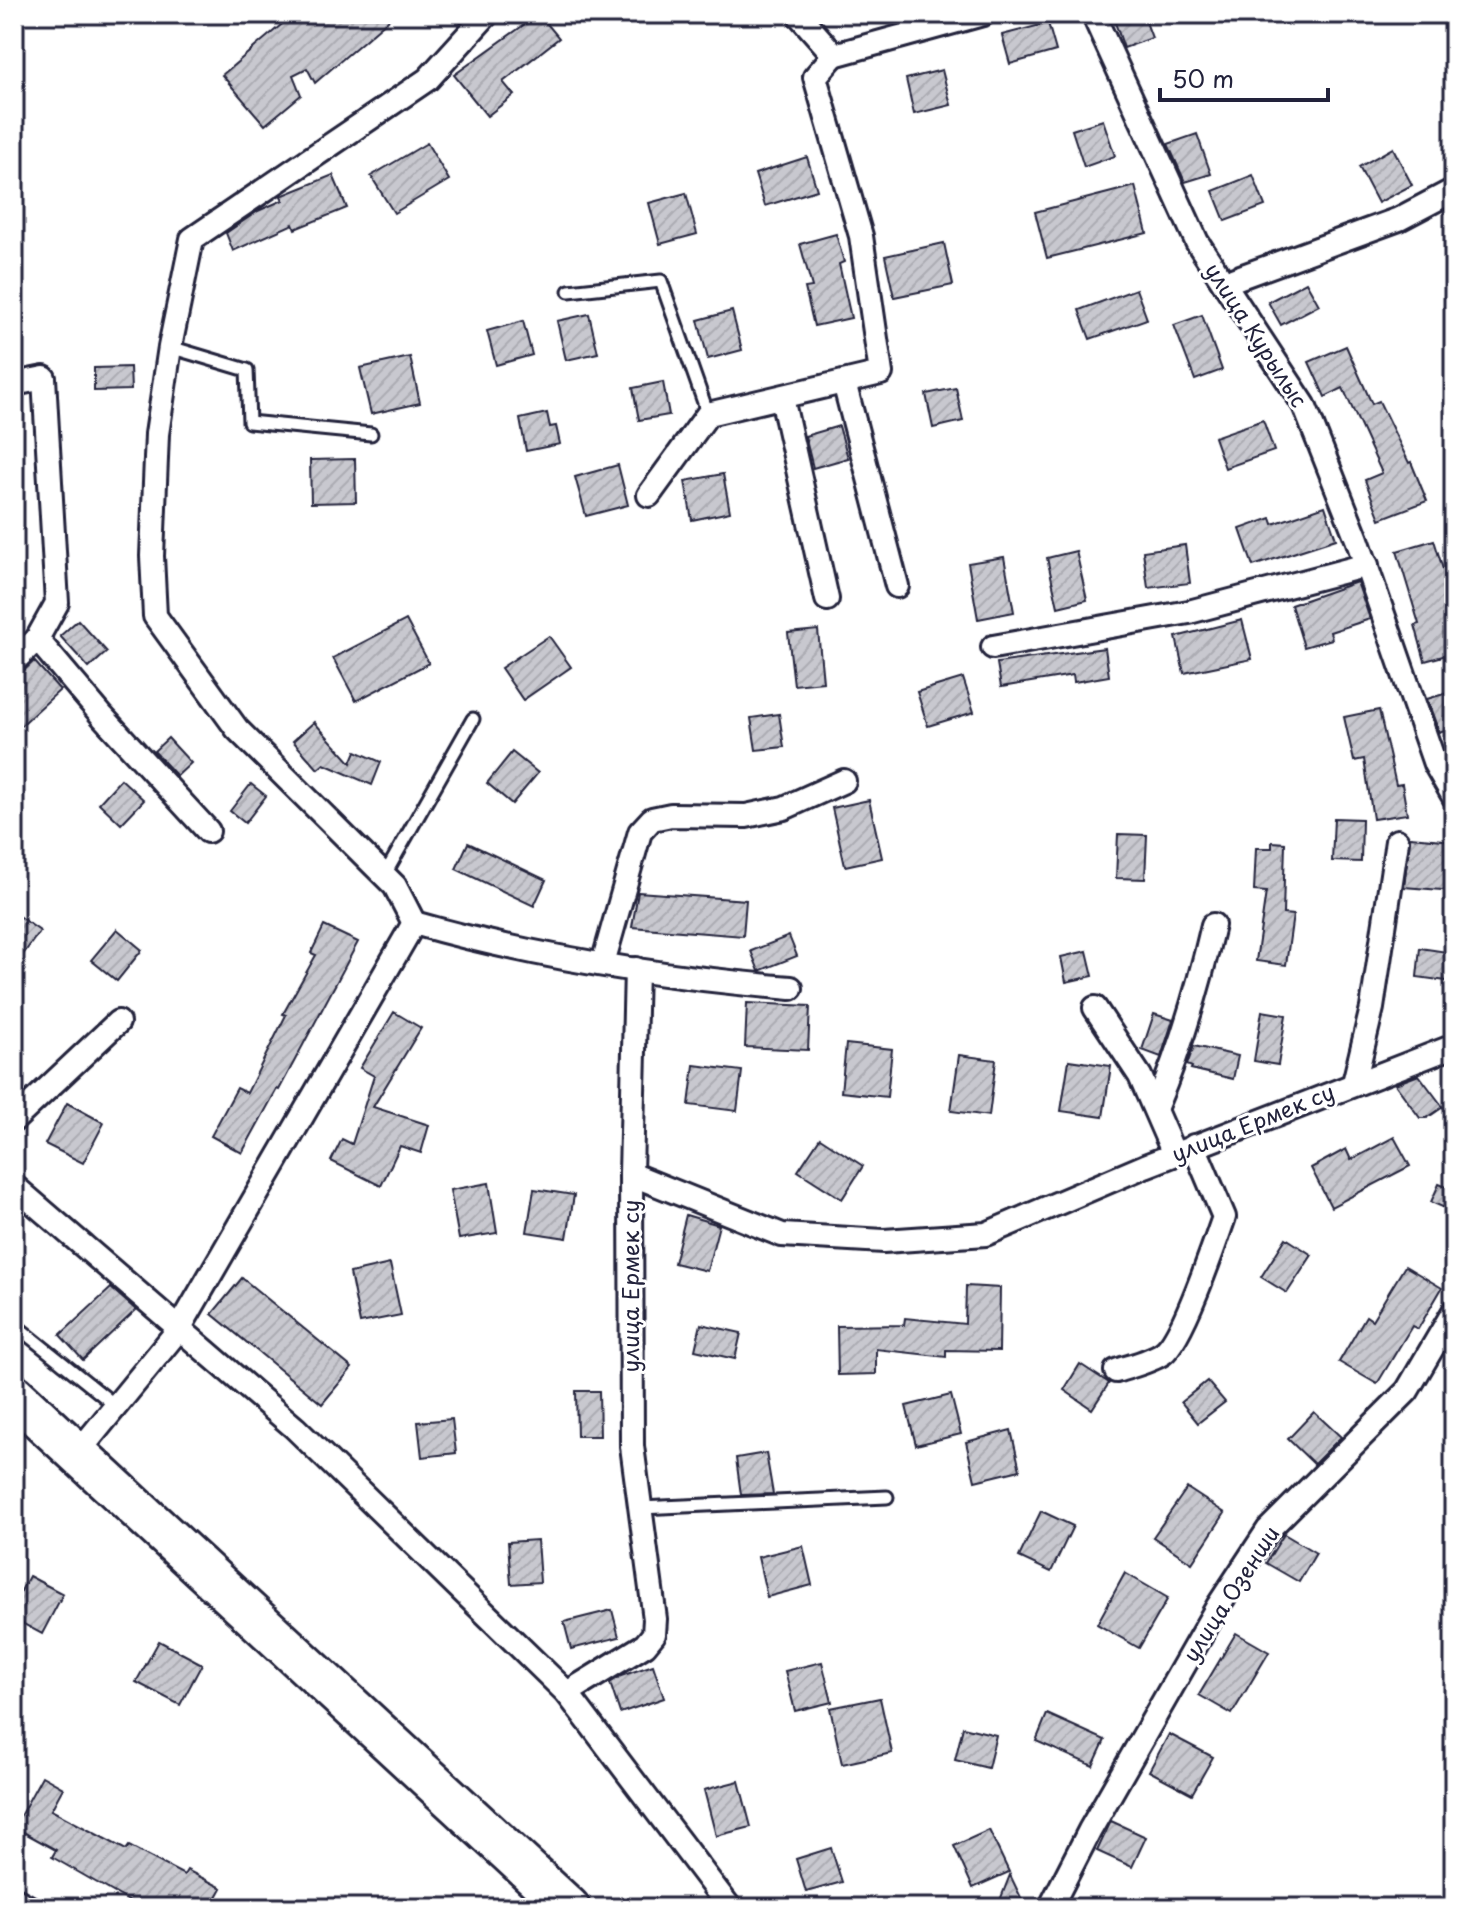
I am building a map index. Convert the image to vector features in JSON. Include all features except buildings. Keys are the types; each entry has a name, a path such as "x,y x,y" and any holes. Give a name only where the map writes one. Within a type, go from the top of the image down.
{"highway":[{"path":"14,1395 569,1908"}],"street":[{"path":"487,14 428,79 192,239 170,347 157,434 152,556 155,616 237,729 395,886 414,923 490,944 706,981 791,988"},
{"path":"798,14 834,55"},
{"path":"649,495 708,414 881,373 861,236 815,77 834,55 983,14"},
{"name":"улица Курылыс","path":"1093,14 1197,242 1304,405 1367,565 1435,764 1454,797"},
{"path":"1224,283 1399,219 1454,190"},
{"path":"14,384 44,378 57,603 37,639 14,661"},
{"path":"844,382 897,586"},
{"path":"782,398 827,599"},
{"path":"993,647 1189,612 1367,565"},
{"path":"37,639 103,717 208,831"},
{"path":"603,963 640,832 652,819 671,815 746,816 784,808 844,781"},
{"path":"1354,1083 1372,1008 1397,841"},
{"path":"76,1455 179,1329 414,923"},
{"path":"1155,1109 1178,1055 1196,999 1213,925"},
{"path":"631,1174 636,969"},
{"path":"1095,1008 1140,1076 1155,1109 1224,1217 1185,1318 1164,1353 1116,1371"},
{"path":"14,1120 118,1022"},
{"name":"улица Ермек су","path":"567,1693 645,1645 654,1634 655,1619 632,1446 631,1174 782,1235 884,1241 986,1234 1184,1150 1454,1046"},
{"path":"14,1186 295,1428 567,1693 730,1908"},
{"name":"улица Озенши","path":"1050,1908 1090,1830 1195,1646 1268,1530 1407,1391 1454,1311"},
{"path":"14,1899 30,1908"}],"lane":[{"path":"569,291 661,281 708,414"},
{"path":"170,347 247,370 249,422 371,434"},
{"path":"384,876 473,719"},
{"path":"14,1324 116,1406"},
{"path":"640,1508 887,1497"}]}
